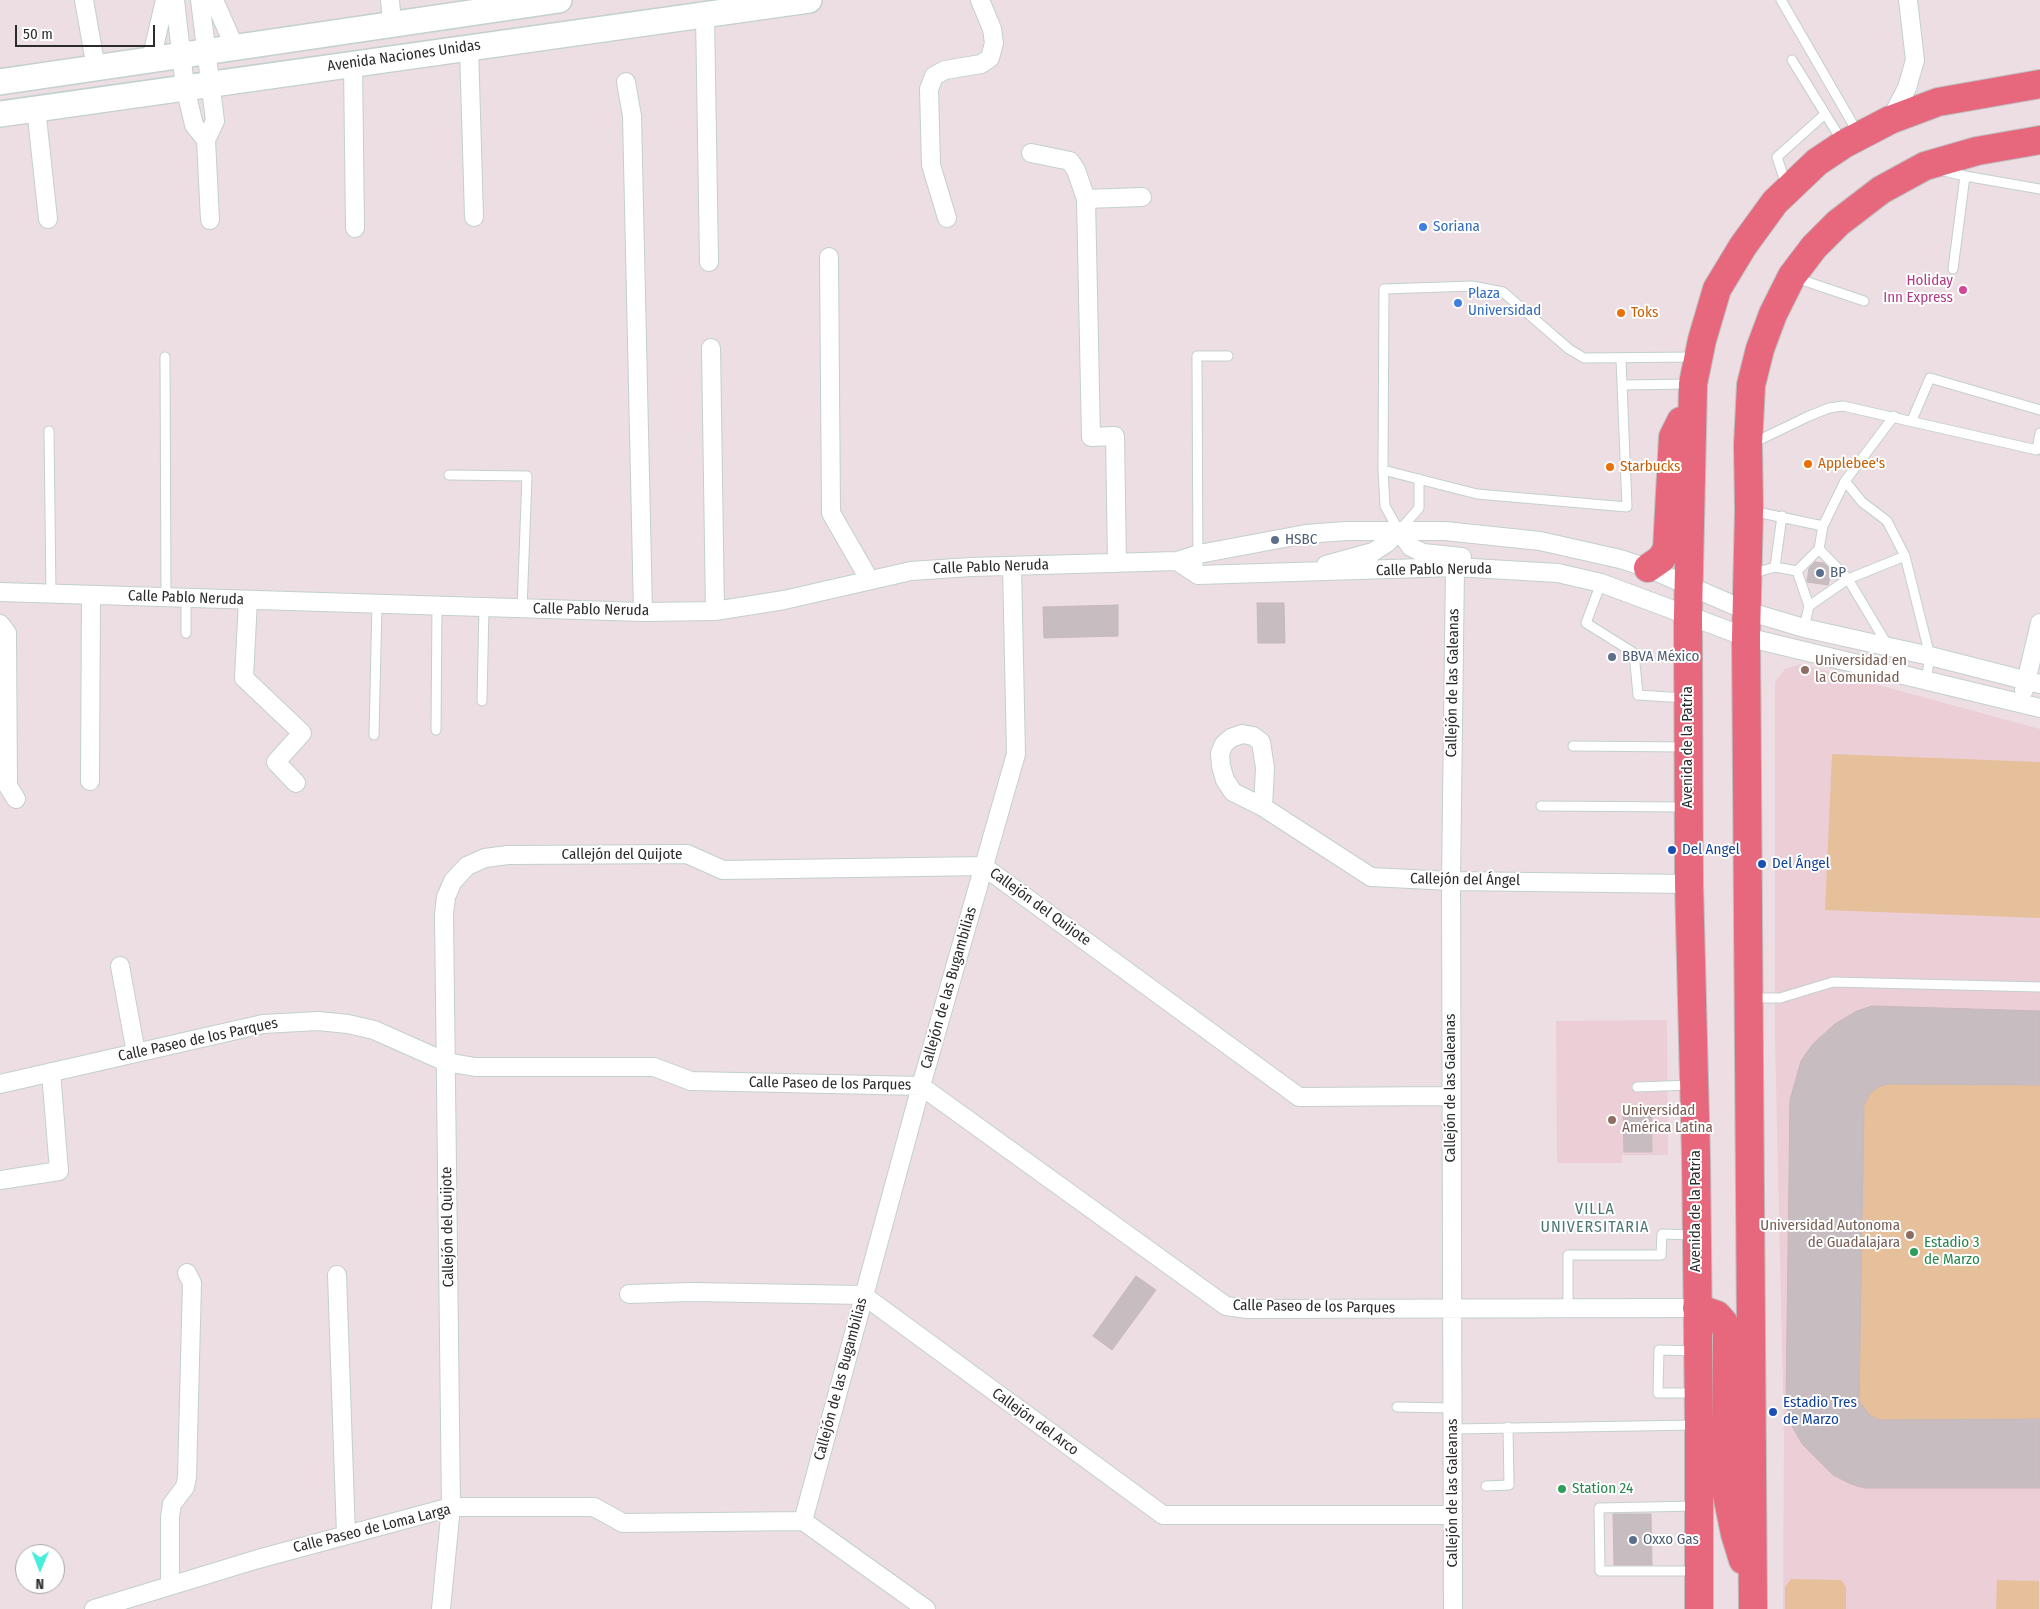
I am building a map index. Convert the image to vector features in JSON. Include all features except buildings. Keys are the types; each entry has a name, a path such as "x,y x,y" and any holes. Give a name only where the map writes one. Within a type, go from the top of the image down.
{"main road":[{"name":"Avenida de la Patria","path":"1699,1609 1699,1424 1688,807 1688,585 1692,392 1698,357 1717,289 1743,246 1774,202 1817,162 1852,140 1890,120 1938,102 2040,84"},
{"path":"1752,1598 1746,624 1749,510 1748,445 1751,386 1760,350 1773,314 1792,276 1814,247 1838,223 1881,190 1925,166 1977,151 2040,140"},
{"path":"1648,568 1661,559 1667,550 1673,437 1692,392"},
{"path":"1697,1308 1717,1315 1724,1323 1727,1333 1727,1495 1752,1598"}],"street":[{"path":"84,0 96,68"},
{"path":"151,60 165,0"},
{"path":"175,0 185,87 194,125 206,140"},
{"path":"200,0 212,83 215,121 206,140 210,220"},
{"path":"214,0 235,48"},
{"path":"390,0 392,24"},
{"path":"0,82 559,0"},
{"name":"Avenida Naciones Unidas","path":"0,114 809,0"},
{"path":"947,218 931,165 930,90 934,76 945,70 981,64 990,58 994,43 992,29 980,0"},
{"path":"1890,120 1907,88 1915,60 1908,0"},
{"path":"705,14 709,262"},
{"path":"469,47 474,217"},
{"path":"353,64 355,228"},
{"path":"626,82 632,116 643,612"},
{"path":"36,108 48,219"},
{"path":"1031,153 1070,161 1076,170 1086,199 1091,437 1115,436 1117,563"},
{"path":"1086,199 1142,197"},
{"path":"829,257 831,513 869,579"},
{"path":"711,348 715,611"},
{"path":"1310,573 1332,562 1373,552 1387,543 1399,530 1411,547 1423,553 1496,561 1529,570"},
{"name":"Calle Pablo Neruda","path":"0,592 522,609 643,612 715,611 784,600 869,579 912,571 1177,561 1199,554 1306,534 1399,530 1445,531 1540,541 1580,549 1648,568 1688,585 1746,624"},
{"path":"1177,561 1198,575"},
{"name":"Callejón de las Bugambilias","path":"803,1521 921,1086 1016,754 1012,566"},
{"name":"Calle Pablo Neruda","path":"1198,575 1455,567 1529,570 1558,573 1601,583 1688,615 1746,624"},
{"name":"Callejón de las Galeanas","path":"1453,1609 1451,881 1455,567"},
{"path":"90,781 91,595"},
{"path":"248,600 244,678 302,733 276,762 296,783"},
{"path":"2021,703 2033,682 2040,623"},
{"path":"0,624 7,633 8,786 16,799"},
{"path":"1746,624 1804,628 1930,656 2033,682"},
{"path":"1746,624 1926,681 2040,708"},
{"name":"Callejón del Ángel","path":"1263,807 1371,877 1451,881 1689,884"},
{"name":"Callejón del Quijote","path":"441,1609 450,1507 444,914 446,897 453,881 467,866 484,858 508,855 687,854 723,870 983,866 1299,1097 1451,1096"},
{"path":"120,966 136,1053"},
{"name":"Calle Paseo de los Parques","path":"0,1084 262,1024 318,1021 348,1024 374,1030 446,1062 475,1067 654,1067 691,1081 921,1086 1226,1306 1247,1309 1697,1308"},
{"path":"0,1180 59,1171 51,1072"},
{"path":"170,1586 170,1516 172,1504 185,1487 186,1477 192,1282 187,1273"},
{"path":"337,1275 346,1535"},
{"path":"629,1294 691,1292 863,1295"},
{"name":"Callejón del Arco","path":"863,1295 1163,1515 1453,1515"},
{"name":"Calle Paseo de Loma Larga","path":"94,1609 346,1535 450,1507 594,1507 623,1523 803,1521"},
{"path":"803,1521 926,1609"}],"lane":[{"path":"1781,0 1852,140"},
{"path":"1792,60 1825,114 1852,140"},
{"path":"1788,190 1777,157 1825,114"},
{"path":"1925,166 1965,176 2040,189"},
{"path":"1953,269 1965,176"},
{"path":"1792,276 1864,301"},
{"path":"1419,479 1419,508 1399,530 1385,506 1384,289 1472,286 1503,292 1569,349 1584,358 1698,357"},
{"path":"1198,575 1197,356 1228,356"},
{"path":"165,358 166,598"},
{"path":"1384,470 1477,494 1627,507 1624,385 1621,359"},
{"path":"1912,420 1930,378 2040,410"},
{"path":"1624,385 1692,392"},
{"path":"1748,445 1829,408 1858,408 2037,450 2040,433"},
{"path":"1797,571 1819,549 1823,526 1845,481 1894,416"},
{"path":"49,431 51,594"},
{"path":"449,475 527,476 522,609"},
{"path":"1845,481 1862,502 1887,521 1905,556 1930,656 1926,681"},
{"path":"1749,510 1823,526"},
{"path":"1775,567 1782,516"},
{"path":"1819,549 1848,579 1888,647"},
{"path":"1808,606 1848,579 1905,556"},
{"path":"1748,575 1775,567 1797,571"},
{"path":"1797,571 1808,606 1804,628"},
{"path":"1601,583 1586,622 1634,653 1638,695 1688,698"},
{"path":"186,598 186,633"},
{"path":"374,735 377,604"},
{"path":"436,730 437,606"},
{"path":"482,701 484,607"},
{"path":"1573,746 1688,747"},
{"path":"1541,806 1688,807"},
{"path":"1748,998 1780,998 1833,982 2040,987"},
{"path":"1638,1087 1694,1085"},
{"path":"1568,1308 1568,1255 1661,1255 1662,1234 1696,1236"},
{"path":"1697,1350 1659,1350 1658,1393 1698,1393"},
{"path":"1397,1407 1452,1408"},
{"path":"1452,1428 1699,1424"},
{"path":"1486,1486 1509,1486 1508,1427"},
{"path":"1699,1506 1599,1508 1600,1570 1699,1571"}],"shaded area":[{"name":"Universidad Autonoma de Guadalajara","path":"1801,664 2040,729 2040,1609 1783,1609 1784,1432 1775,1039 1775,682 1785,669"},
{"path":"1832,754 2040,762 2040,918 1825,910"},
{"name":"Estadio 3 de Marzo","path":"1872,1006 2040,1011 2040,1488 1864,1488 1833,1475 1803,1445 1793,1428 1786,1405 1790,1100 1801,1061 1813,1044 1835,1024 1857,1011"},
{"name":"Universidad América Latina","path":"1667,1020 1668,1155 1622,1155 1622,1163 1557,1163 1556,1021"},
{"path":"1791,1579 1841,1580 1846,1587 1846,1609 1785,1609 1785,1587"},
{"path":"1997,1580 2039,1581 2039,1609 1996,1609"}],"place":[{"name":"Soriana","path":"1423,227"},
{"name":"Holiday Inn Express","path":"1963,290"},
{"name":"Plaza Universidad","path":"1458,303"},
{"name":"Toks","path":"1621,313"},
{"name":"Applebee's","path":"1808,464"},
{"name":"Starbucks","path":"1610,467"},
{"name":"HSBC","path":"1275,540"},
{"name":"BP","path":"1820,573"},
{"name":"BBVA México","path":"1612,657"},
{"name":"Universidad en la Comunidad","path":"1805,670"},
{"name":"Del Angel","path":"1672,850"},
{"name":"Del Ángel","path":"1762,864"},
{"name":"Universidad América Latina","path":"1612,1120"},
{"name":"Universidad Autonoma de Guadalajara","path":"1910,1235"},
{"name":"Estadio 3 de Marzo","path":"1914,1252"},
{"name":"Estadio Tres de Marzo","path":"1773,1412"},
{"name":"Station 24","path":"1562,1489"},
{"name":"Oxxo Gas","path":"1633,1540"}],"district":[{"name":"VILLA UNIVERSITARIA","path":"1595,1219"}]}
